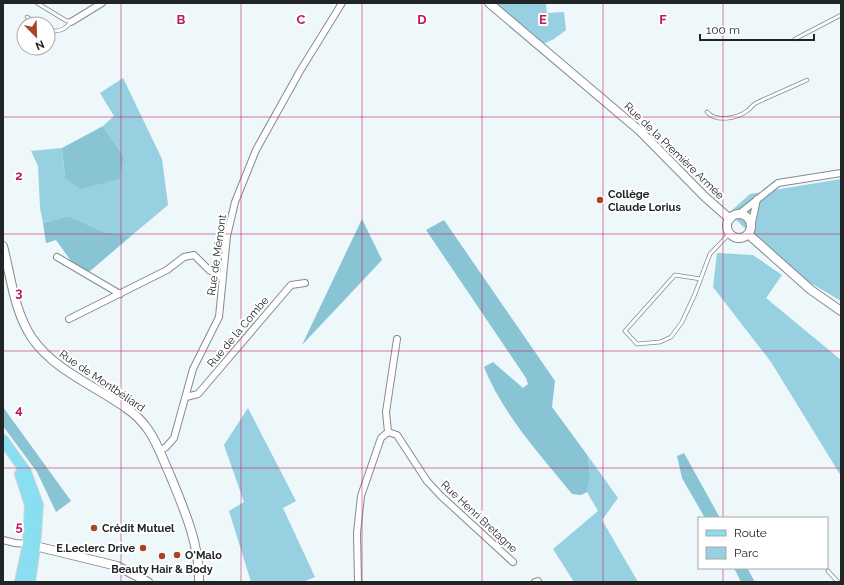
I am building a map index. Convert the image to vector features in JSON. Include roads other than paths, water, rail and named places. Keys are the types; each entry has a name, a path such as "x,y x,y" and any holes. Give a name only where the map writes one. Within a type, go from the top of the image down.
{"main road":[{"path":"3,440 26,472 38,505 32,545 30,582"},
{"path":"20,582 32,545"}],"street":[{"path":"71,22 102,3"},
{"name":"Rue de Mémont","path":"160,451 174,438 193,369 219,317 227,236 236,202 256,150 300,71 342,3"},
{"name":"Rue de la Première Armée","path":"489,3 640,131 705,197 730,219"},
{"path":"757,199 749,230 741,238 737,238 730,233 728,226 730,219 739,214 757,199 778,183 841,173"},
{"path":"739,214 749,219 749,230 811,290 841,311"},
{"name":"Rue de Montbéliard","path":"3,246 16,304 32,338 44,353 56,364 126,408 141,420 150,432 160,451 187,518 197,554 199,582"},
{"path":"69,319 167,270 184,257 194,255 209,270 222,277"},
{"path":"57,257 120,294"},
{"name":"Rue de la Combe","path":"186,396 198,394 291,285 305,283"},
{"path":"358,582 357,533 361,496 381,438 388,432 386,412 397,339"},
{"name":"Rue Henri Bretagne","path":"388,432 397,435 427,480 441,496 513,562"},
{"path":"3,540 32,545 117,566 148,582"}],"lane":[{"path":"37,3 71,22 64,29 56,32"},
{"path":"795,39 841,15"},
{"path":"706,112 711,116 722,119 732,118 746,112 754,104 807,80"},
{"path":"701,278 675,275 625,331 638,344 660,342 671,337 682,322 701,278 710,254 730,233"},
{"path":"828,571 838,582"}],"place":[{"name":"Collège Claude Lorius","path":"600,200"},
{"name":"Crédit Mutuel","path":"94,528"},
{"name":"E.Leclerc Drive","path":"143,548"},
{"name":"O'Malo","path":"177,555"},
{"name":"Beauty Hair & Body","path":"162,556"}]}
